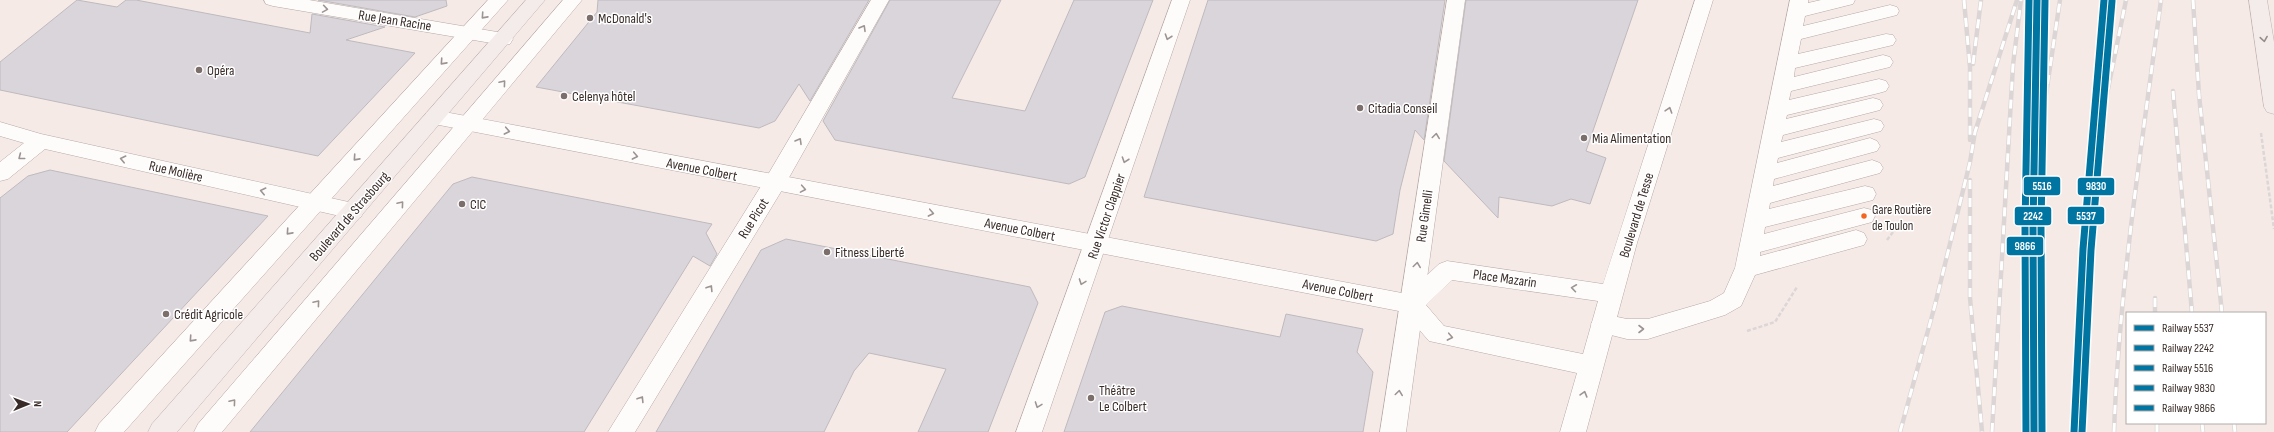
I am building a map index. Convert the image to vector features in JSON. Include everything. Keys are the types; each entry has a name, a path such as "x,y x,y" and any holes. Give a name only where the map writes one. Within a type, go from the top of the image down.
{"main road":[{"name":"Boulevard de Strasbourg","path":"161,432 536,0"},
{"path":"2258,0 2274,107"}],"street":[{"name":"Rue Jean Racine","path":"273,0 503,39"},
{"path":"108,432 499,0"},
{"path":"207,432 573,0"},
{"name":"Rue Picot","path":"621,432 774,184 880,0"},
{"name":"Rue Victor Clappier","path":"1029,432 1181,0"},
{"name":"Rue Gimelli","path":"1393,432 1456,0"},
{"name":"Boulevard de Tesse","path":"1573,432 1612,294 1704,0"},
{"path":"1603,324 1627,329 1648,329 1717,308 1733,299 1746,268 1772,130 1798,6 1846,0"},
{"path":"1792,35 1890,11"},
{"path":"1786,64 1886,40"},
{"path":"1781,87 1883,62"},
{"path":"1772,130 1876,96 1777,110"},
{"name":"Avenue Colbert","path":"434,117 774,184 1096,243 1412,304"},
{"path":"1768,153 1874,126"},
{"name":"Rue Molière","path":"0,129 41,141 353,211"},
{"path":"0,173 41,141"},
{"path":"1764,174 1870,146"},
{"path":"1759,198 1872,168"},
{"path":"1755,221 1866,194"},
{"path":"1750,246 1864,216"},
{"path":"1746,268 1856,239"},
{"name":"Place Mazarin","path":"1412,304 1447,270 1612,294"},
{"path":"1412,304 1437,334 1592,366"}],"building":[{"name":"Opéra","path":"77,0 117,7 126,0 136,0 310,33 312,14 385,27 346,40 415,53 318,156 0,90 0,62"},
{"path":"318,0 446,0 447,6 415,17"},
{"path":"598,0 869,0 810,101 799,84 775,121 759,128 536,87 597,12"},
{"path":"890,0 1001,0 952,98 1025,111 1074,0 1153,0 1085,177 1069,184 835,140 823,121"},
{"path":"1208,0 1445,0 1424,140 1415,130 1400,190 1393,234 1376,241 1144,197"},
{"path":"1466,0 1638,0 1586,151 1606,158 1590,204 1571,199 1552,206 1499,197 1498,218 1444,161"},
{"path":"50,170 268,216 67,432 0,432 0,198 28,176"},
{"path":"472,177 712,224 706,233 717,254 710,266 693,256 584,432 250,432 453,184"},
{"path":"786,239 1030,287 1038,303 988,432 918,432 946,369 869,353 854,371 824,432 656,432 761,250"},
{"path":"1122,306 1280,337 1286,314 1363,329 1357,352 1373,372 1363,432 1064,432 1105,312"}],"railway":[{"path":"1964,0 1970,67 1970,140"},
{"path":"1973,64 1981,0"},
{"path":"1900,432 1935,305 1970,162 1975,132 2017,0"},
{"path":"1992,432 2013,65 2021,0"},
{"path":"2033,227 2040,135 2060,0"},
{"path":"2083,249 2095,153 2126,0"},
{"path":"2114,432 2126,270 2161,0"},
{"path":"2193,0 2199,95 2222,312"},
{"path":"2173,91 2192,312"},
{"path":"1970,180 1970,298 1982,432"},
{"path":"2155,298 2155,312"},
{"path":"2157,424 2157,432"},
{"path":"2202,424 2203,432"},
{"path":"2234,424 2235,432"}],"rail line":[{"name":"9866","path":"2026,432 2025,227 2029,0"},
{"name":"2242","path":"2034,432 2033,227 2037,0"},
{"name":"5516","path":"2042,432 2041,227 2045,0"},
{"name":"5537","path":"2074,432 2083,249 2104,0"},
{"name":"9830","path":"2082,432 2091,250 2112,1"}],"place":[{"name":"McDonald's","path":"590,18"},
{"name":"Opéra","path":"199,70"},
{"name":"Celenya hôtel","path":"564,96"},
{"name":"Citadia Conseil","path":"1360,108"},
{"name":"Mia Alimentation","path":"1584,138"},
{"name":"CIC","path":"462,204"},
{"name":"Gare Routière de Toulon","path":"1864,216"},
{"name":"Fitness Liberté","path":"827,252"},
{"name":"Crédit Agricole","path":"166,314"},
{"name":"Théâtre Le Colbert","path":"1091,398"}]}
